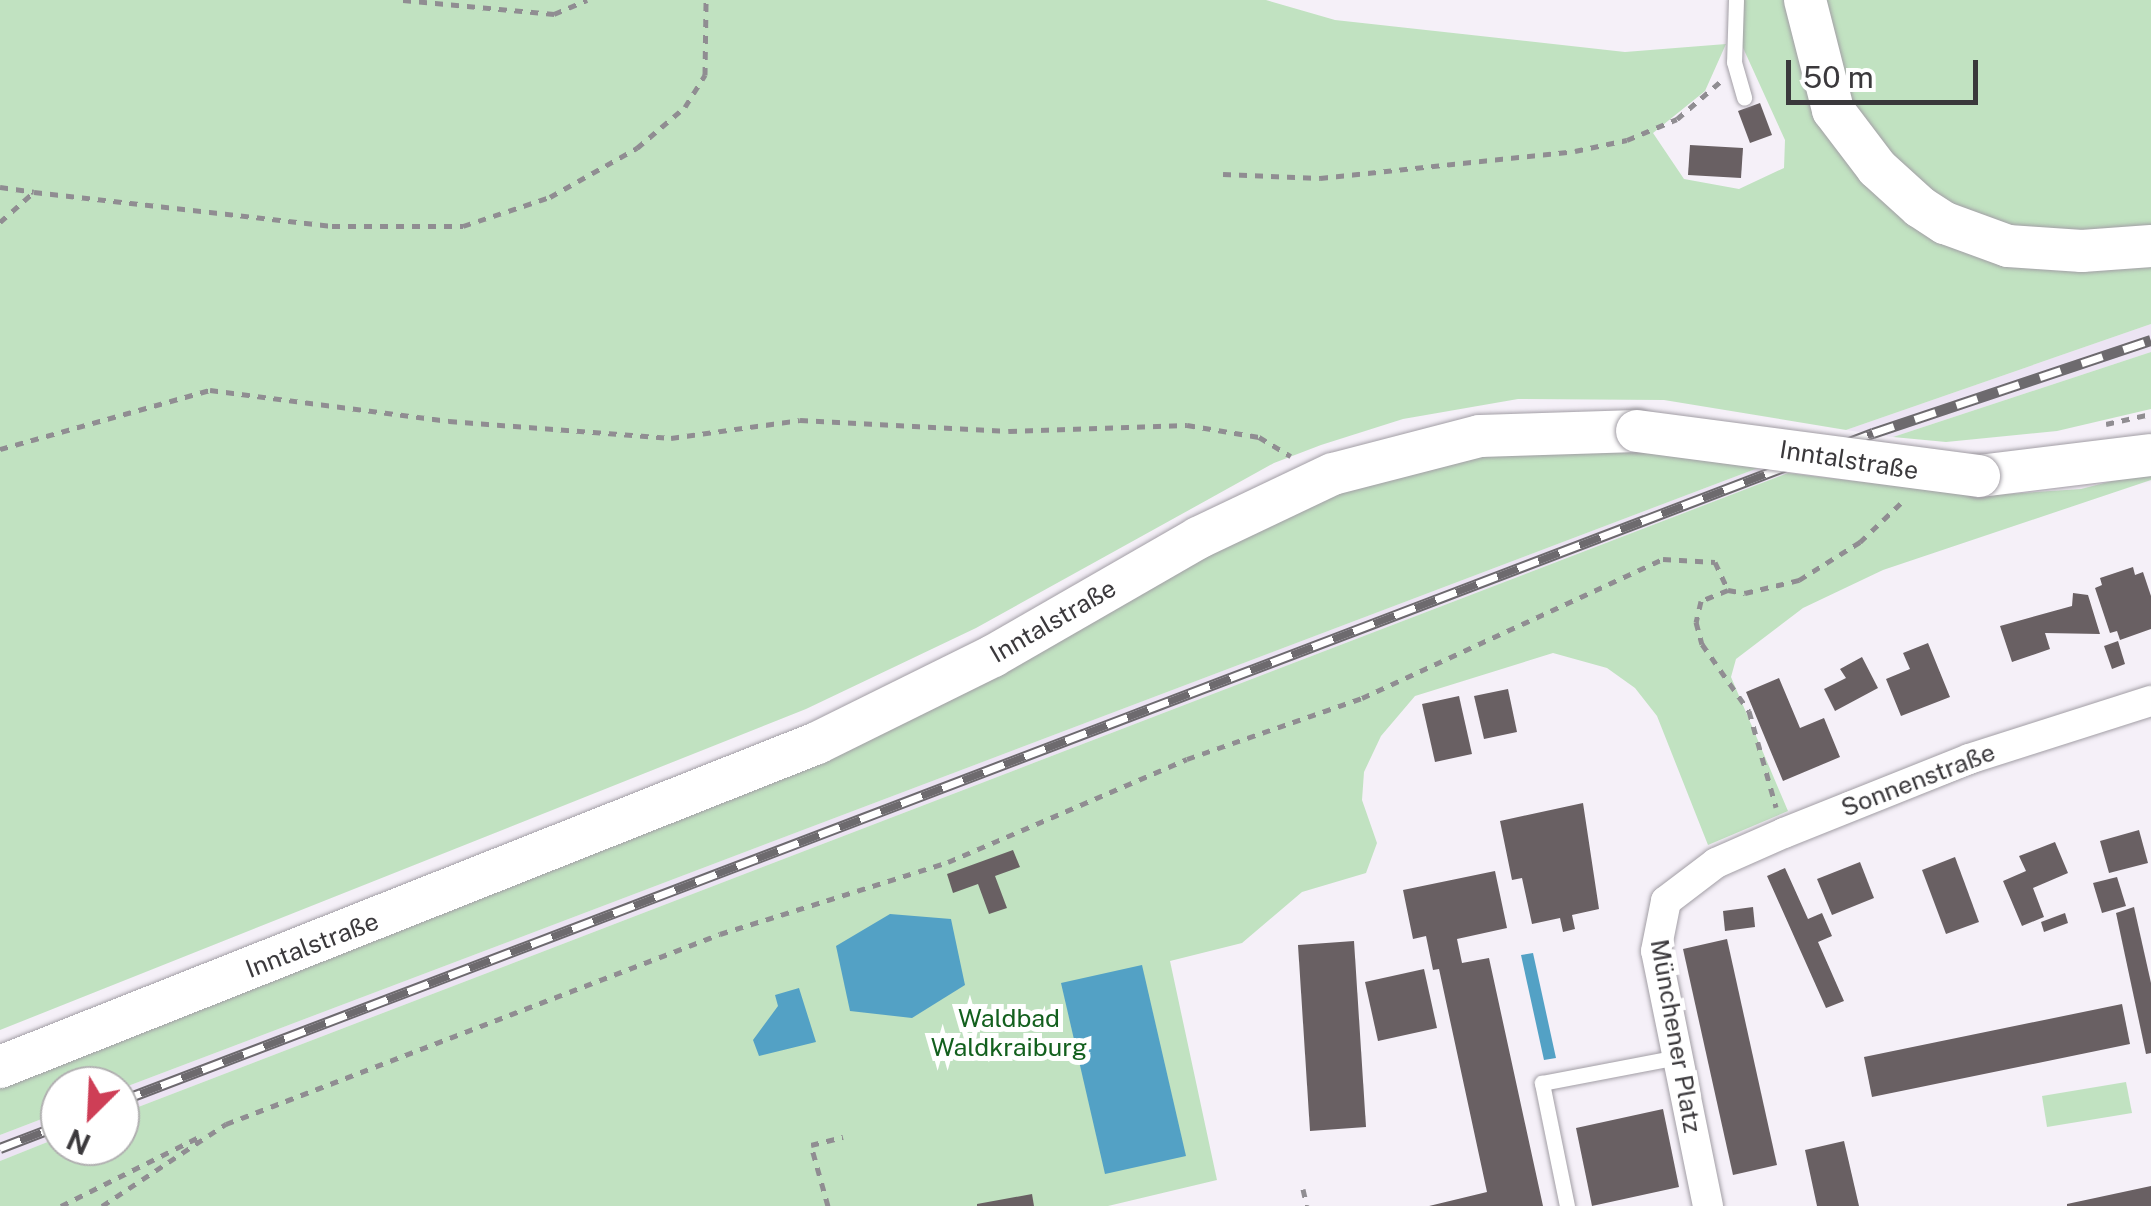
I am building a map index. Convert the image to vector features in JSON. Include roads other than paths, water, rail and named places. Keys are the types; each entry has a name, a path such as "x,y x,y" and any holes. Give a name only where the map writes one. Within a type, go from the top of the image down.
{"main road":[{"path":"1805,0 1833,110 1869,159 1920,206 1961,230 2008,246 2151,246"},
{"name":"Inntalstraße","path":"0,1066 816,743 993,656 1198,538 1332,474 1480,436 1637,431 1978,476 2151,455"}],"street":[{"name":"Sonnenstraße","path":"1692,878 1784,833 1969,760 2151,701"},
{"name":"Münchener Platz","path":"1692,878 1666,901 1656,934 1708,1206"}],"lane":[{"path":"1736,0 1734,62 1744,98"},
{"path":"1568,1206 1542,1084 1678,1057"}],"water":[{"path":"890,914 951,919 965,985 912,1018 850,1011 836,946"},
{"path":"1533,953 1556,1058 1544,1060 1521,955"},
{"path":"1142,965 1186,1156 1105,1174 1061,983"},
{"path":"799,988 816,1042 759,1056 753,1040 778,1006 775,995"}],"railway":[{"path":"140,1093 1873,433 2151,340"},
{"path":"0,1148 40,1133"}],"park label":[{"name":"Waldbad Waldkraiburg","path":"1009,1034"}]}
